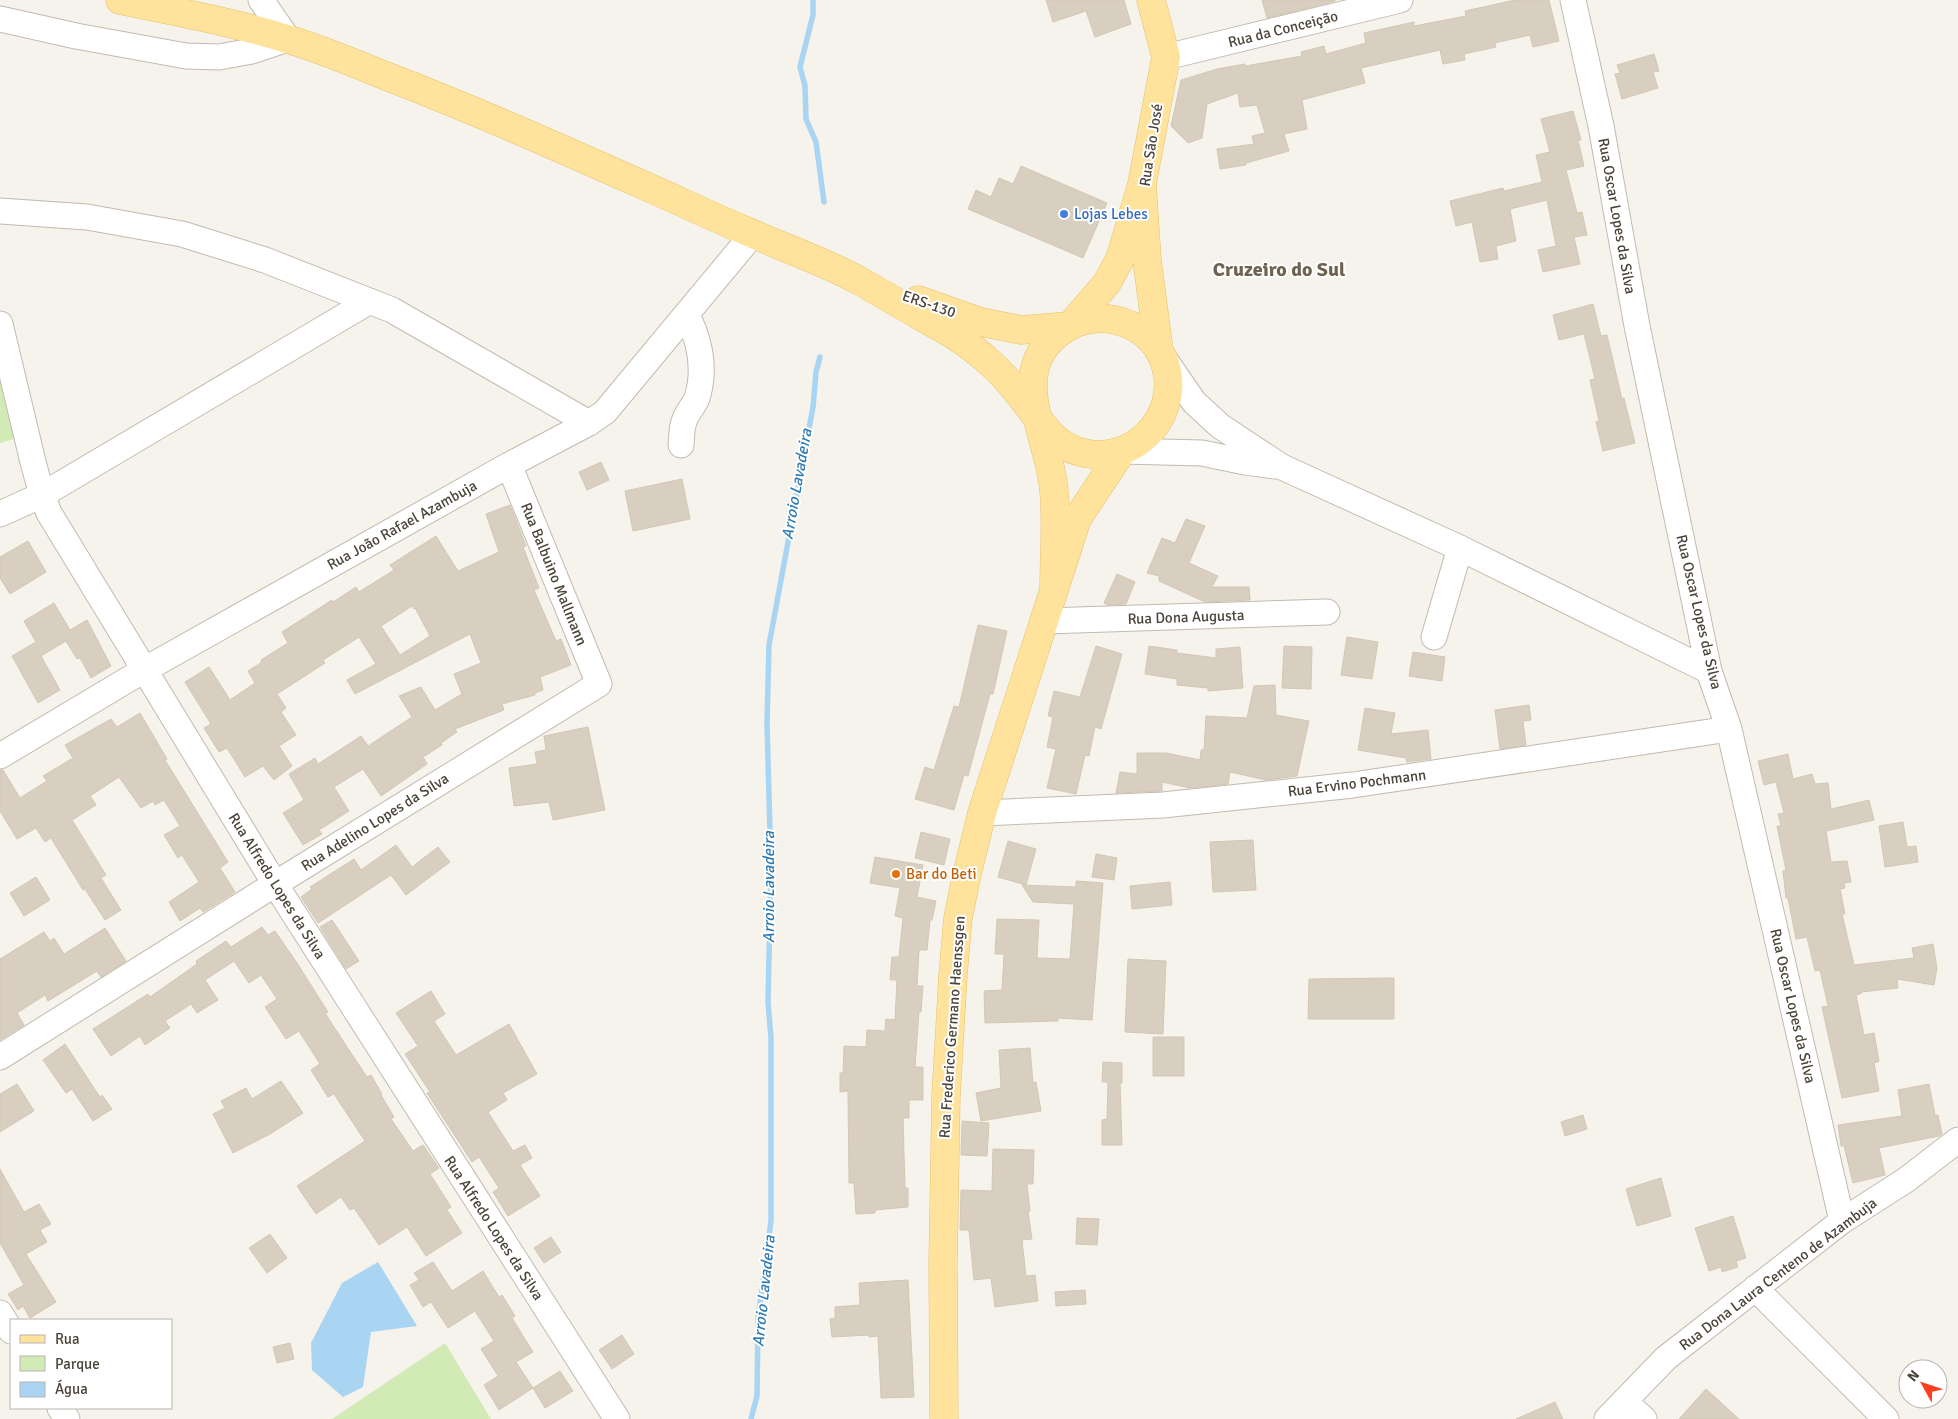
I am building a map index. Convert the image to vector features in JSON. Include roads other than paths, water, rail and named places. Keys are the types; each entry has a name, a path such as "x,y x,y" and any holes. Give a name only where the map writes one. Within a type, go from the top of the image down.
{"main road":[{"path":"120,0 288,39 436,96 561,148 854,278"},
{"name":"Rua São José","path":"1151,0 1166,58 1142,184 1147,260 1159,351"},
{"path":"1054,588 1055,494 1052,467 1035,413 1032,379 1036,363 1050,342 1070,326 1107,283 1120,259 1142,184"},
{"name":"ERS-130","path":"854,278 982,322 1021,330 1070,326"},
{"name":"ERS-130","path":"854,278 956,336 986,358 1035,413"},
{"path":"1035,413 1042,426 1052,437 1078,452 1093,455 1122,451 1138,443 1151,432 1161,417 1167,401 1166,367 1151,339 1127,323 1113,319 1083,320 1070,326"},
{"path":"1054,588 1077,519 1122,451"},
{"name":"Rua Frederico Germano Haenssgen","path":"944,1419 943,1263 946,1096 958,918 982,813 1054,588"}],"street":[{"path":"0,19 76,36 186,56 219,57 252,51 288,39 261,0"},
{"name":"Rua Oscar Lopes da Silva","path":"1573,0 1601,126 1637,326 1709,670 1729,730 1842,1220"},
{"name":"Rua da Conceição","path":"1166,58 1391,1"},
{"path":"0,211 88,217 182,234 265,260 392,310 589,423"},
{"name":"Rua João Rafael Azambuja","path":"0,756 144,670 509,465 589,423 605,412 753,234"},
{"path":"0,514 42,495 370,301"},
{"path":"681,445 684,421 696,400 701,380 701,357 696,336 687,315"},
{"name":"Rua Alfredo Lopes da Silva","path":"0,324 42,495 49,513 275,884 617,1419"},
{"path":"1159,351 1194,402 1220,426 1282,467 1460,548 1709,670"},
{"path":"1122,451 1202,453 1282,467"},
{"name":"Rua Balbuino Mallmann","path":"509,465 599,684"},
{"path":"1434,637 1460,548"},
{"name":"Rua Dona Augusta","path":"1045,621 1327,612"},
{"name":"Rua Adelino Lopes da Silva","path":"0,1057 599,684"},
{"name":"Rua Ervino Pochmann","path":"982,813 1163,805 1353,785 1729,730"},
{"name":"Rua Dona Laura Centeno de Azambuja","path":"1607,1419 1666,1358 1842,1220 1906,1180 1958,1140"},
{"path":"1756,1288 1886,1419"},
{"path":"0,1313 10,1329"},
{"path":"1624,1401 1644,1419"}],"water":[{"path":"378,1262 417,1326 371,1332 363,1387 343,1397 312,1370 311,1343 342,1283"}],"waterway":[{"name":"Arroio Lavadeira","path":"813,0 813,15 800,67 805,86 806,119 816,142 824,202"},
{"name":"Arroio Lavadeira","path":"751,1419 757,1396 758,1318 771,1221 771,1038 768,1002 771,869 767,723 769,645 813,407 816,372 820,357"}],"place":[{"name":"Lojas Lebes","path":"1064,214"},
{"name":"Bar do Beti","path":"896,874"}],"district":[{"name":"Cruzeiro do Sul","path":"1279,269"}]}
